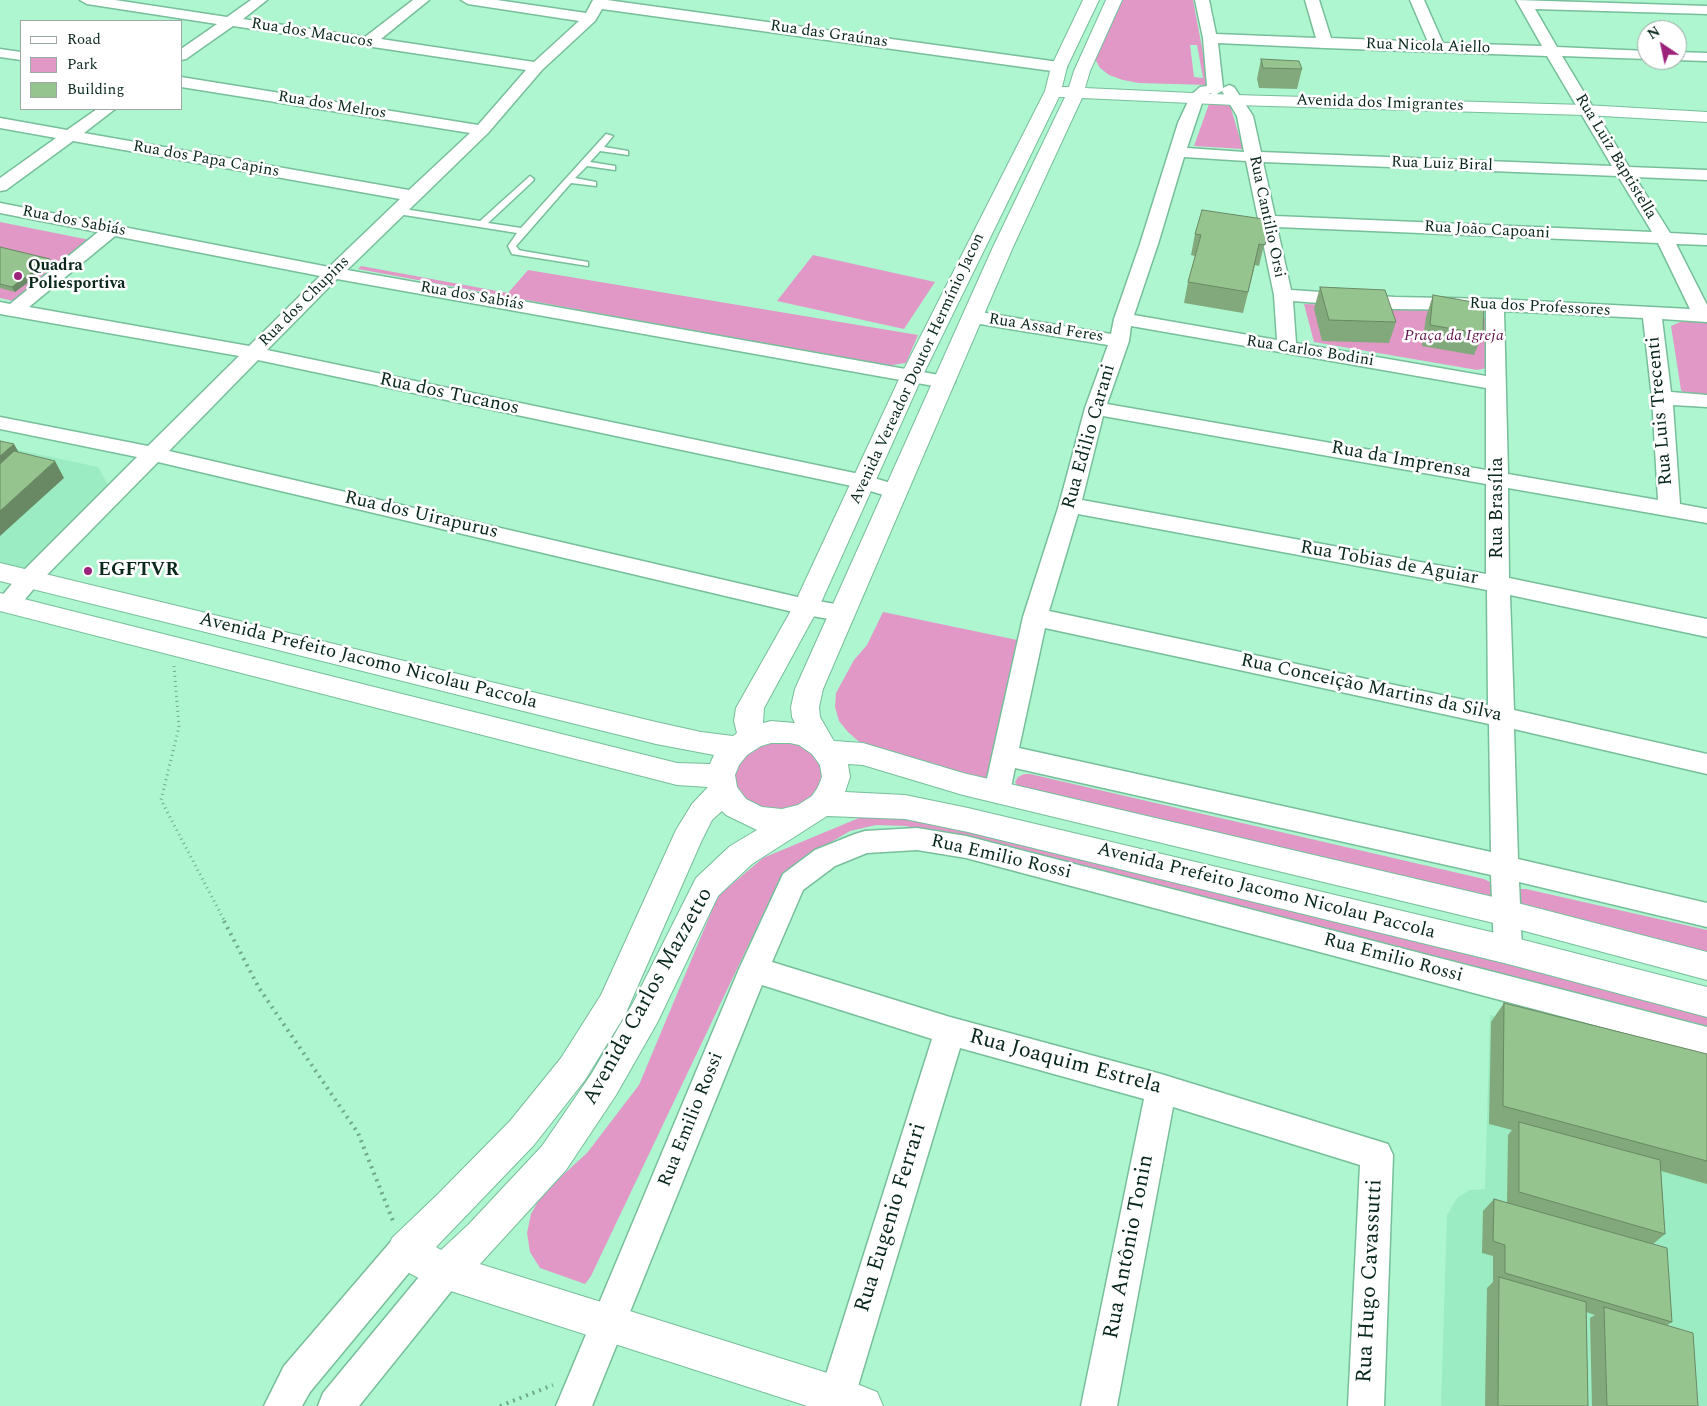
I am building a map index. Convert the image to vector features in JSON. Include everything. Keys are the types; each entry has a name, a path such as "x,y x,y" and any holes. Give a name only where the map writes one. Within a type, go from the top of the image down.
{"street":[{"name":"Rua dos Macucos","path":"87,0 537,67"},
{"path":"182,55 260,0"},
{"path":"367,43 422,0"},
{"name":"Rua das Graúnas","path":"468,0 596,7 1059,67"},
{"name":"Avenida Vereador Doutor Hermínio Jacon","path":"745,742 750,708 806,607 912,378 1053,91 1059,67 1091,0"},
{"name":"Avenida Vereador Doutor Hermínio Jacon","path":"824,748 806,717 805,707 809,689 841,613 974,317 1003,247 1076,94 1082,71 1114,0"},
{"path":"1202,0 1210,38 1216,93"},
{"path":"1312,0 1325,44"},
{"path":"1417,0 1437,46"},
{"path":"1524,2 1707,10"},
{"name":"Rua Luiz Baptistella","path":"1524,2 1551,52 1622,172 1665,239 1705,316"},
{"name":"Rua dos Chupins","path":"4,603 333,273 482,130 537,67 596,7"},
{"name":"Rua Nicola Aiello","path":"1210,38 1325,44 1437,46 1637,55"},
{"path":"0,53 20,56"},
{"path":"1687,56 1707,56"},
{"name":"Avenida dos Imigrantes","path":"1059,67 1082,71 1129,85 1216,93"},
{"name":"Rua dos Melros","path":"182,82 482,130"},
{"name":"Avenida dos Imigrantes","path":"1053,91 1076,94 1216,93 1707,108"},
{"name":"Rua Edilio Carani","path":"997,792 1034,617 1070,505 1095,408 1119,341 1123,320 1150,244 1177,152 1216,93"},
{"name":"Rua Cantilio Orsi","path":"1216,93 1245,116 1283,295 1287,348"},
{"name":"Avenida dos Imigrantes","path":"1583,105 1707,117"},
{"path":"0,186 106,110"},
{"name":"Rua dos Papa Capins","path":"0,123 413,196"},
{"name":"Rua Luiz Biral","path":"1177,152 1253,157 1707,175"},
{"name":"Rua dos Sabiás","path":"0,208 333,273 912,378 945,382"},
{"name":"Rua João Capoani","path":"1267,221 1707,240"},
{"path":"6,309 113,230"},
{"name":"Rua dos Professores","path":"1283,295 1705,316"},
{"name":"Rua Brasília","path":"1494,305 1498,478 1498,584 1508,950"},
{"name":"Rua dos Tucanos","path":"6,309 253,353 864,482 896,492"},
{"name":"Rua Luis Trecenti","path":"1652,314 1662,398 1669,509"},
{"name":"Rua Assad Feres","path":"974,317 1119,341"},
{"name":"Rua Carlos Bodini","path":"1123,320 1496,384"},
{"path":"1662,398 1707,401"},
{"name":"Rua da Imprensa","path":"1095,408 1707,516"},
{"name":"Rua dos Uirapurus","path":"0,423 153,454 806,607 841,613"},
{"name":"Rua Tobias de Aguiar","path":"1070,505 1498,584 1707,628"},
{"name":"Avenida Prefeito Jacomo Nicolau Paccola","path":"0,572 656,733 701,743 745,742"},
{"name":"Avenida Prefeito Jacomo Nicolau Paccola","path":"4,603 677,774 722,783"},
{"name":"Rua Conceição Martins da Silva","path":"1034,617 1502,717 1707,764"},
{"path":"770,732 790,732 808,737 824,748 834,763 836,777 831,791 814,809 782,821 757,818 736,808 722,783 726,760 745,742 770,732"},
{"name":"Avenida Prefeito Jacomo Nicolau Paccola","path":"824,748 863,754 997,792 1506,912 1707,966"},
{"path":"1004,756 1505,867 1707,915"},
{"name":"Avenida Carlos Mazzetto","path":"282,1406 297,1379 405,1251 450,1208 522,1133 573,1069 613,1005 686,839 722,783"},
{"name":"Avenida Prefeito Jacomo Nicolau Paccola","path":"814,809 905,807 968,820 1508,950 1707,1002"},
{"name":"Avenida Carlos Mazzetto","path":"336,1406 445,1272 482,1237 554,1158 604,1084 645,1013 707,887 742,855 814,809"},
{"name":"Rua Emilio Rossi","path":"574,1406 754,969 793,882 825,858 865,842 917,839 966,846 1707,1041"},
{"name":"Rua Joaquim Estrela","path":"754,969 950,1031 1161,1089 1377,1155"},
{"name":"Rua Eugenio Ferrari","path":"845,1403 950,1031"},
{"name":"Rua Antônio Tonin","path":"1099,1406 1161,1089"},
{"name":"Rua Hugo Cavassutti","path":"1366,1406 1377,1155"},
{"path":"405,1251 445,1272 845,1403"}],"lane":[{"path":"585,264 515,252 512,246 523,231 609,136"},
{"path":"598,148 625,153"},
{"path":"585,163 612,168"},
{"path":"482,224 530,179"},
{"path":"569,180 593,184"},
{"path":"398,210 523,231"}],"path":[{"path":"172,646 179,727 161,800 259,988 358,1133 405,1251"},
{"path":"500,1406 588,1370"}],"shaded area":[{"path":"0,446 98,467 108,485 29,567 14,569 0,565"},
{"path":"1490,1015 1707,1070 1707,1406 1441,1406 1447,1215 1458,1197 1470,1190 1485,1189"}],"green space":[{"path":"1119,0 1193,0 1209,85 1139,83 1123,80 1109,75 1100,68 1094,57","holes":["1190,45 1197,45 1203,78 1194,77"]},
{"path":"1209,104 1230,105 1243,149 1194,146"},
{"path":"0,222 95,241 17,302 0,298"},
{"path":"813,255 935,282 904,329 777,301"},
{"path":"361,266 508,293 528,270 918,335 906,363 885,366 358,269"},
{"name":"Praça da Igreja","path":"1304,304 1469,310 1481,314 1485,319 1486,368 1477,370 1314,342"},
{"path":"1680,322 1707,322 1707,396 1685,394 1681,390 1671,326"},
{"path":"883,612 1022,641 993,784 864,746 839,721 835,707 836,693 854,660 867,645"},
{"path":"785,741 797,744 815,757 820,767 819,786 813,796 792,809 766,811 736,794 734,765 761,743"},
{"path":"1024,774 1484,879 1494,884 1492,903 1018,788 1015,782 1018,777"},
{"path":"866,815 923,816 1707,1010 1707,1026 906,826 876,825 850,831 797,862 784,875 775,889 591,1276 585,1284 540,1268 530,1252 527,1233 531,1214 542,1194 587,1153 639,1085 718,896 763,858"},
{"path":"1517,889 1526,889 1707,930 1707,955 1526,912 1512,893"}],"building":[{"path":"1261,59 1299,61 1302,69 1263,68"},
{"path":"1202,210 1270,220 1265,245 1259,244 1248,292 1188,282 1201,235 1195,234"},
{"name":"Quadra Poliesportiva","path":"0,247 50,259 12,287 0,284"},
{"path":"1320,287 1385,290 1396,322 1329,320"},
{"path":"1433,295 1484,304 1483,334 1430,325"},
{"path":"0,441 14,444 0,456"},
{"path":"14,451 55,461 0,511 0,464"},
{"path":"1504,1003 1707,1054 1707,1161 1503,1106"},
{"path":"1519,1122 1660,1160 1665,1234 1519,1192"},
{"path":"1494,1199 1667,1248 1672,1322 1505,1273 1505,1245 1493,1241"},
{"path":"1499,1277 1586,1302 1588,1406 1498,1406"},
{"path":"1604,1307 1693,1333 1698,1406 1607,1406"}],"place":[{"name":"Quadra Poliesportiva","path":"18,276"},
{"name":"EGFTVR","path":"88,571"}]}
